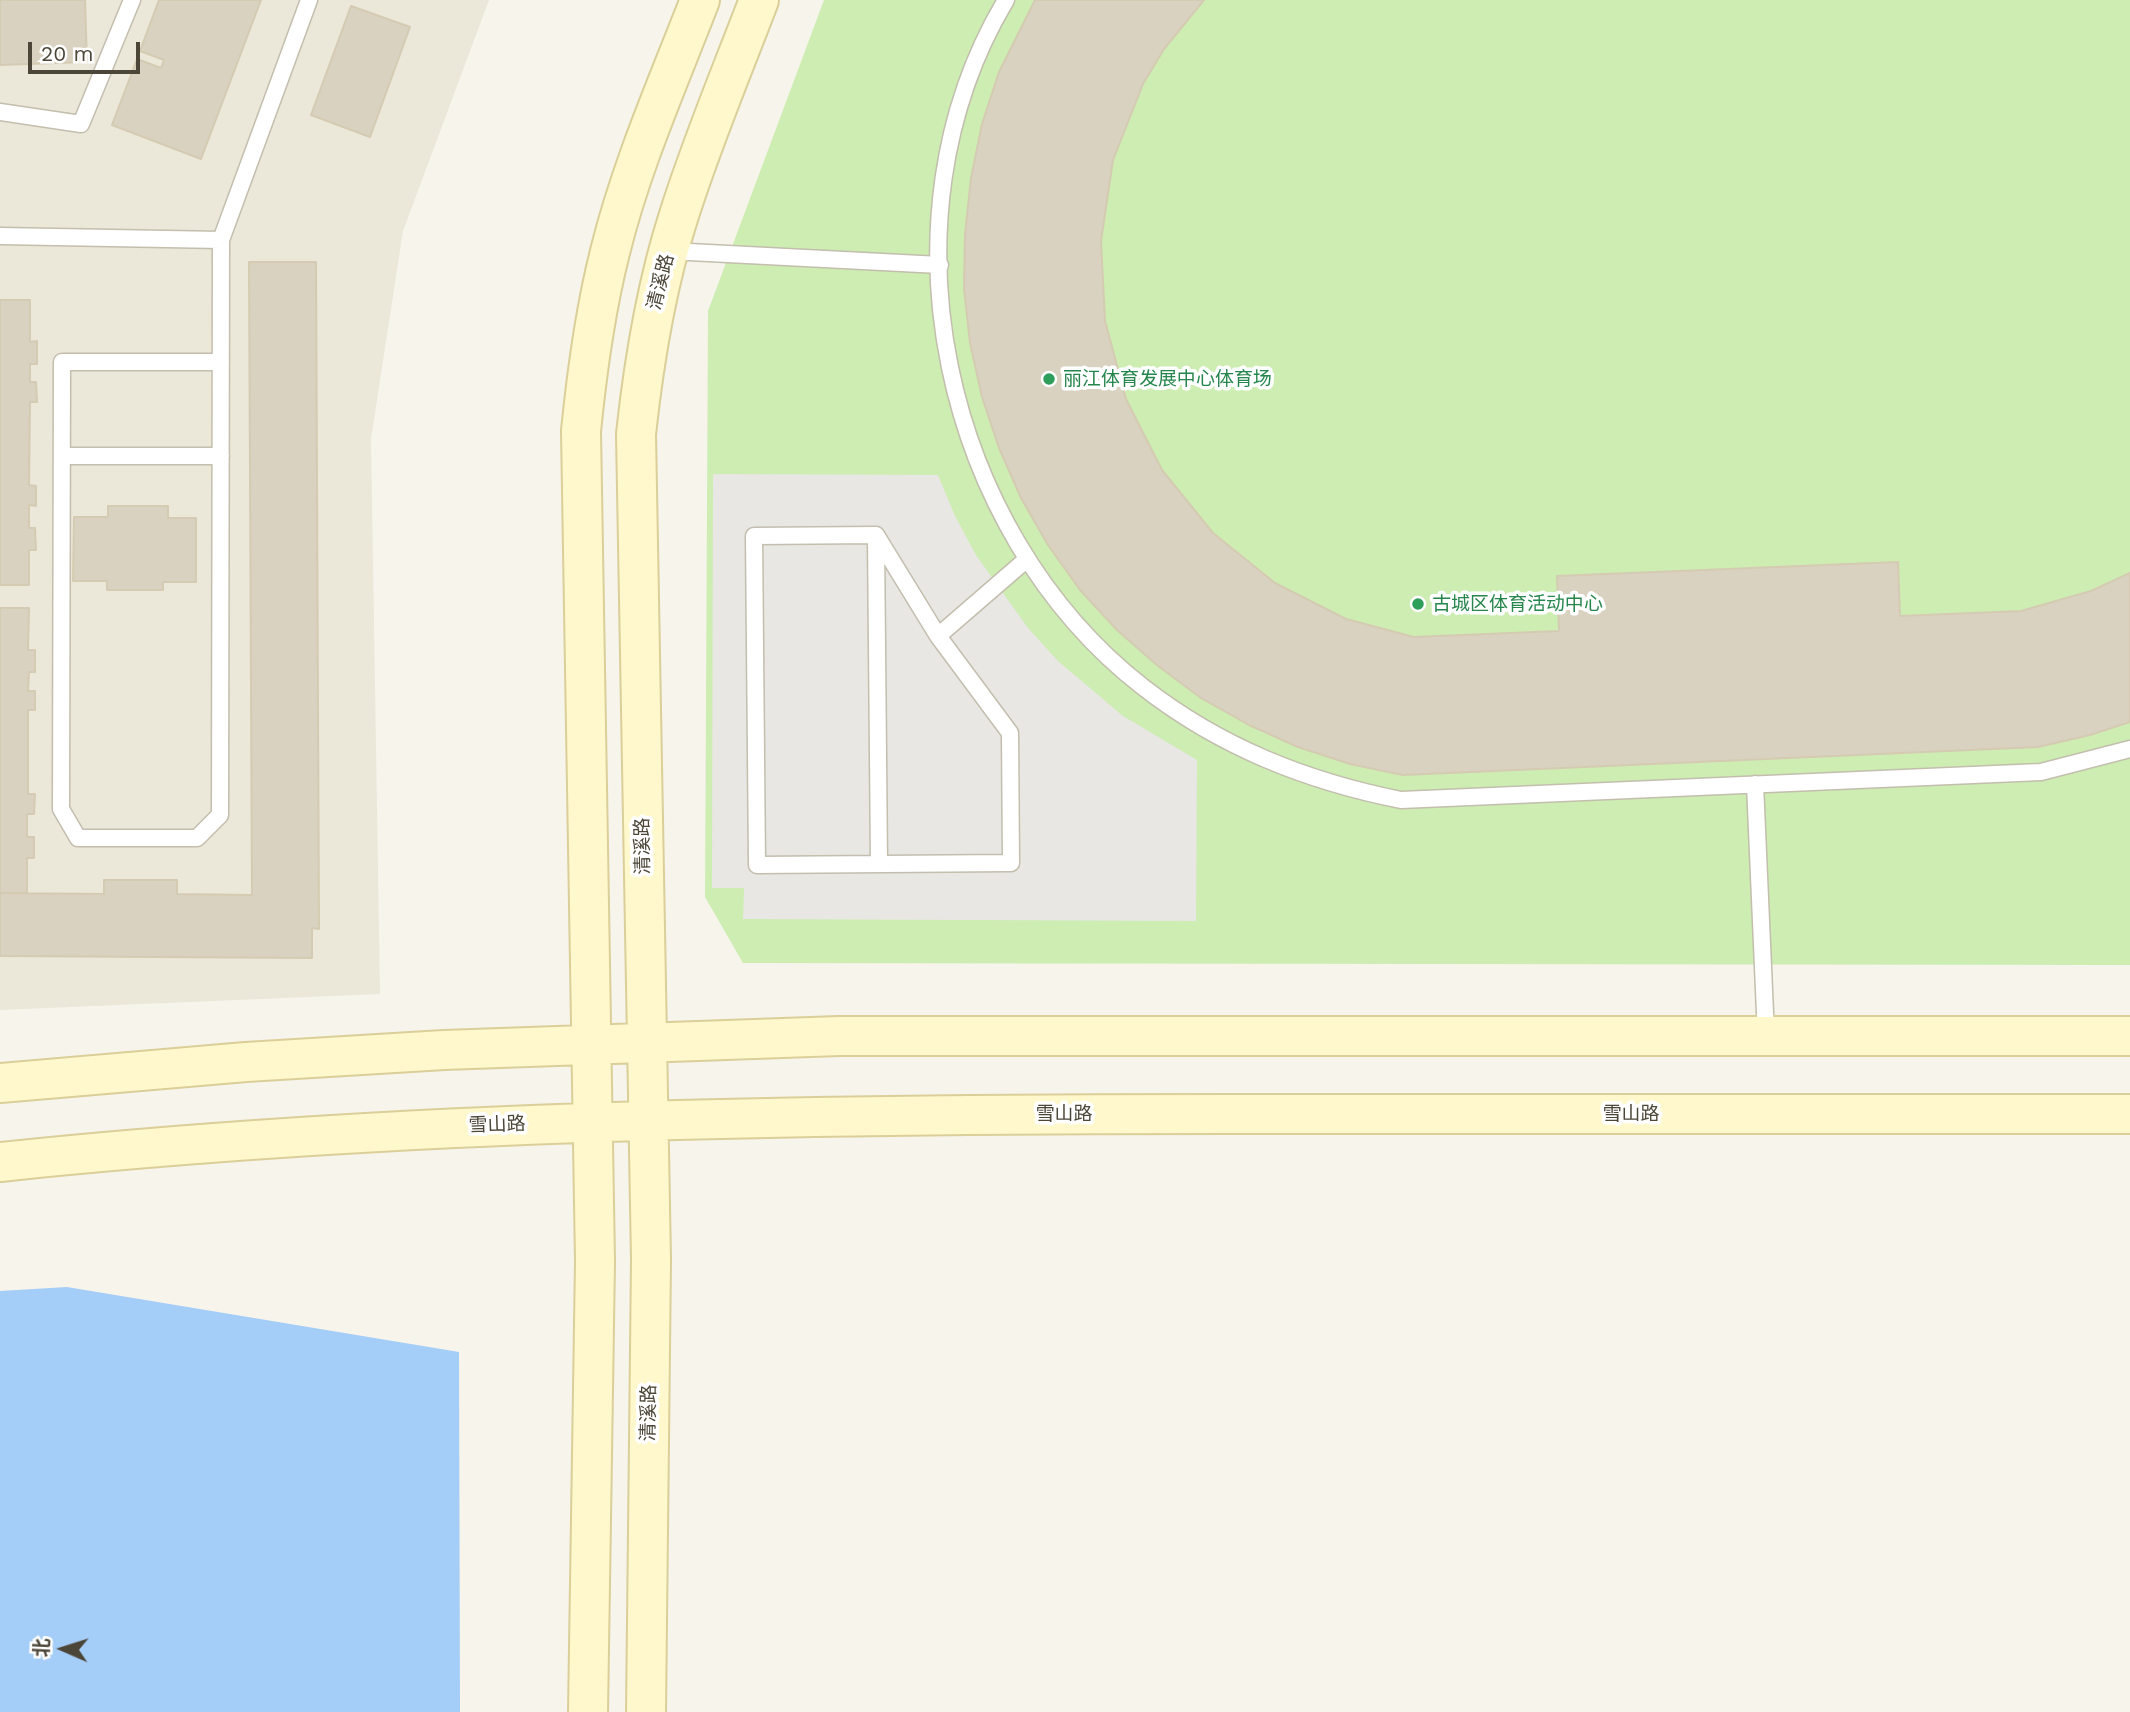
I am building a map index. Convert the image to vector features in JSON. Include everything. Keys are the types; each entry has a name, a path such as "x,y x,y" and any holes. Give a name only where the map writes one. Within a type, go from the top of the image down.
{"main road":[{"path":"588,1712 595,1261 581,431 590,356 610,251 626,196 700,0"},
{"name":"清溪路","path":"646,1712 650,1274 636,434 650,329 668,251 679,214 759,0"},
{"path":"0,1083 246,1062 591,1043 839,1036 2130,1036"},
{"name":"雪山路","path":"0,1162 251,1140 593,1121 840,1114 2130,1114"}],"lane":[{"path":"0,112 81,124 132,0"},
{"path":"220,362 62,362 61,809 78,838 197,838 220,815 221,240 309,0"},
{"path":"1006,0 976,62 958,118 946,174 940,264 946,348 958,403 980,468 999,510 1027,559 1091,639 1142,686 1188,719 1237,748 1289,771 1333,785 1401,800 2041,772 2130,749"},
{"path":"0,236 221,240"},
{"path":"668,251 940,264"},
{"path":"61,456 220,457"},
{"path":"876,535 938,636 1010,733 1011,863 757,865 754,536 876,535"},
{"path":"876,535 879,864"},
{"path":"938,636 1027,559"},
{"path":"1755,784 1766,1036"}],"shaded area":[{"path":"0,0 489,0 403,231 371,439 380,994 0,1010"},
{"path":"713,474 938,475 955,516 976,555 1028,628 1058,661 1123,716 1197,760 1196,921 743,919 744,888 712,888"}],"green space":[{"name":"古城区体育活动中心","path":"824,0 2130,0 2130,965 743,963 705,897 708,311"}],"water":[{"path":"67,1287 459,1352 460,1712 0,1712 0,1291"}],"building":[{"path":"0,0 85,0 87,62 0,65"},
{"path":"159,0 261,0 201,159 112,125 137,59 161,68 164,60 140,51"},
{"name":"丽江体育发展中心体育场","path":"1035,0 1204,0 1164,49 1143,84 1113,160 1101,241 1105,321 1126,399 1162,470 1213,533 1275,583 1346,619 1414,637 1559,631 1557,576 1898,562 1900,616 2021,611 2091,591 2130,573 2130,722 2038,747 1403,775 1350,764 1298,747 1249,725 1201,698 1158,666 1117,630 1080,590 1048,545 1021,498 999,448 982,397 970,343 964,289 965,234 971,178 982,124 999,72"},
{"path":"351,6 410,27 370,137 311,115"},
{"path":"249,262 316,262 319,929 312,928 312,958 0,956 0,893 104,894 104,880 177,880 177,894 252,895"},
{"path":"0,300 30,300 30,342 37,341 37,364 30,364 30,382 36,382 37,402 30,402 29,485 36,486 36,506 29,505 29,528 35,528 36,550 29,550 29,585 0,585"},
{"path":"108,506 168,506 168,518 196,518 196,582 163,582 163,590 107,590 107,581 73,581 74,517 108,517"},
{"path":"0,608 29,608 28,650 35,650 35,672 29,672 28,691 35,691 35,710 28,710 28,794 35,794 34,814 27,814 27,837 34,837 34,858 27,858 27,893 0,893"}],"place":[{"name":"丽江体育发展中心体育场","path":"1049,379"},
{"name":"古城区体育活动中心","path":"1418,604"}]}
